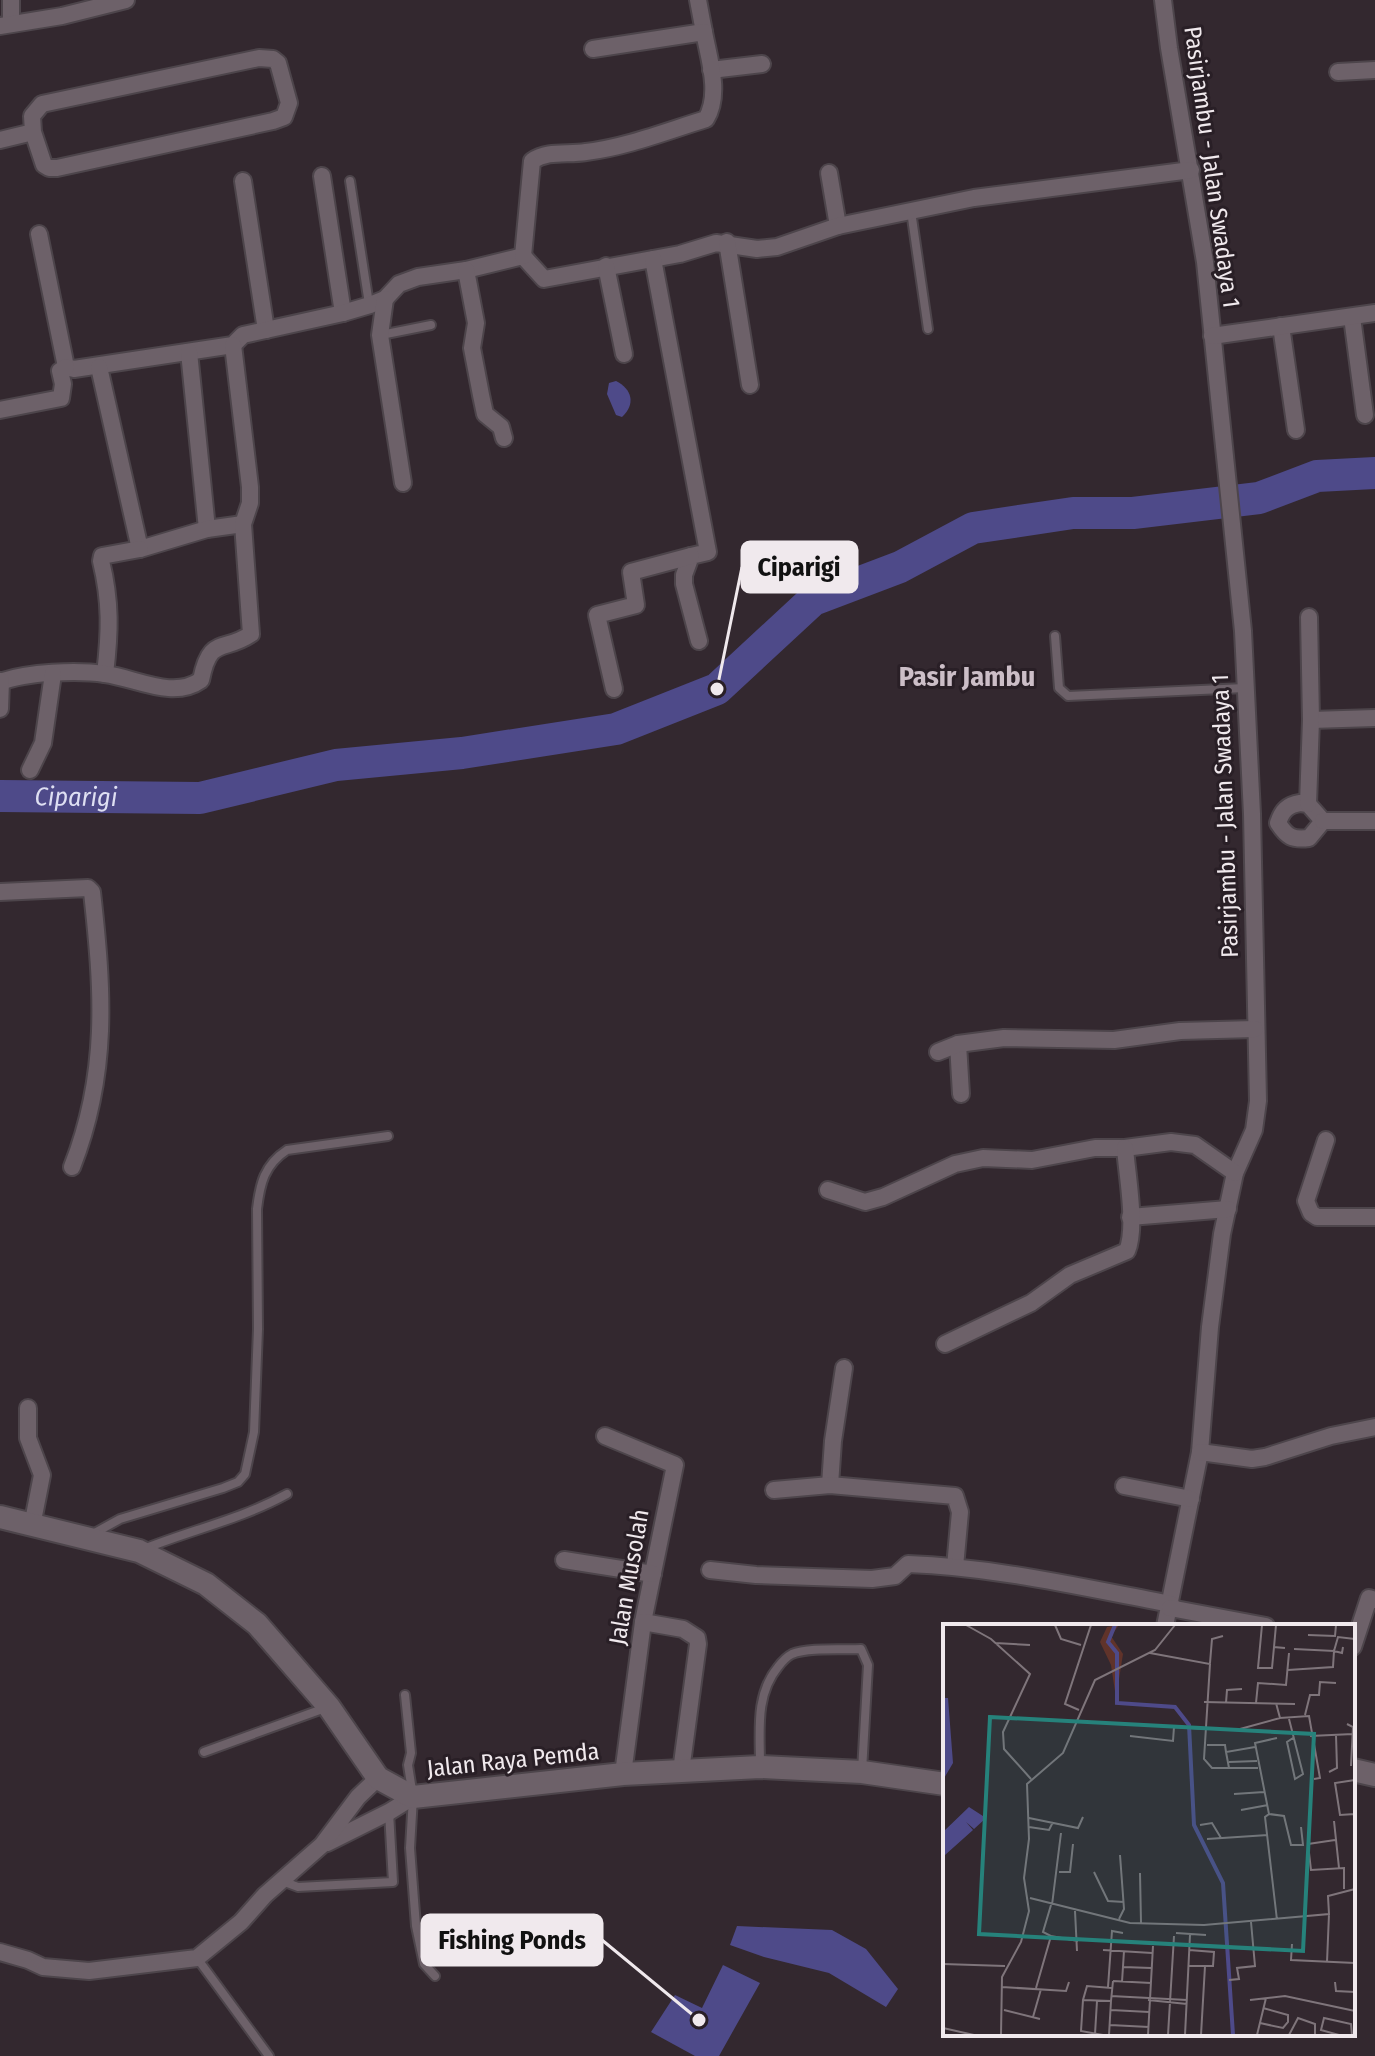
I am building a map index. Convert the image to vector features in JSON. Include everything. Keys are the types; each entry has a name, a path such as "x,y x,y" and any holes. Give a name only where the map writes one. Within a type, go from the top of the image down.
{"main road":[{"name":"Jalan Raya Pemda","path":"0,1517 139,1551 206,1584 257,1624 329,1707 378,1778 413,1797 623,1774 760,1767 862,1772 943,1784"},
{"path":"1355,1770 1375,1775"}],"street":[{"path":"11,0 5,25 62,16 126,0"},
{"path":"698,0 712,72 713,109 706,119 586,152 541,154 532,161 523,256 544,279 727,242 757,249 777,247 838,226 992,195 1191,170"},
{"name":"Pasirjambu - Jalan Swadaya 1","path":"1163,0 1205,262 1243,631 1252,814 1258,1101 1254,1130 1235,1173 1228,1209 1210,1327 1200,1452 1166,1624"},
{"path":"593,49 704,32"},
{"path":"259,58 273,59 278,63 289,103 284,117 273,121 57,168 44,165 33,132 32,116 42,104 259,58"},
{"path":"712,72 762,64"},
{"path":"1338,72 1375,70"},
{"path":"0,140 33,132"},
{"path":"829,173 838,226"},
{"path":"322,176 343,313"},
{"path":"243,181 266,330"},
{"path":"39,234 66,367"},
{"path":"727,242 750,385"},
{"path":"0,410 61,398 63,384 60,371 66,367 99,367 233,345 243,335 343,313 377,302 399,284 418,277 466,270 523,256"},
{"path":"614,689 597,615 636,605 631,572 708,552 653,259"},
{"path":"606,266 624,354"},
{"path":"466,270 476,323 472,348 485,414 501,427 504,438"},
{"path":"377,302 403,483"},
{"path":"1212,336 1375,313"},
{"path":"1352,317 1365,415"},
{"path":"1281,326 1296,430"},
{"path":"0,709 1,681 23,674 105,674 167,688 192,686 201,680 212,651 219,645 251,634 243,524 250,503 250,487 233,345"},
{"path":"189,352 207,529"},
{"path":"99,367 140,549"},
{"path":"105,674 110,632 109,595 102,556 140,549 207,529 243,524"},
{"path":"691,556 684,584 699,641"},
{"path":"1309,617 1311,720 1308,804 1323,821 1375,821"},
{"path":"30,770 43,743 53,674"},
{"path":"1311,720 1375,718"},
{"path":"1308,804 1294,804 1282,812 1278,823 1286,836 1296,840 1309,838 1323,821"},
{"path":"0,892 91,890 100,966 101,1047 85,1133 72,1167"},
{"path":"938,1052 958,1044 1004,1038 1114,1040 1180,1031 1255,1029"},
{"path":"958,1044 961,1094"},
{"path":"1326,1140 1306,1201 1308,1209 1317,1217 1375,1217"},
{"path":"828,1190 865,1202 955,1164 983,1158 1032,1160 1095,1148 1185,1143 1195,1145 1235,1173"},
{"path":"945,1344 1031,1303 1070,1275 1113,1255 1125,1253 1130,1245 1130,1217 1125,1148"},
{"path":"1130,1217 1228,1209"},
{"path":"830,1485 844,1368"},
{"path":"28,1408 28,1438 42,1475 32,1526"},
{"path":"1200,1452 1252,1459 1375,1427"},
{"name":"Jalan Musolah","path":"605,1436 675,1465 643,1622 623,1774"},
{"path":"774,1490 830,1485 955,1496 960,1512 955,1567"},
{"path":"1124,1486 1191,1499"},
{"path":"564,1560 653,1574"},
{"path":"710,1570 756,1575 872,1579 895,1576 908,1564 955,1567 1256,1624"},
{"path":"1355,1642 1373,1594"},
{"path":"643,1622 683,1629 697,1638 698,1650 681,1771"},
{"path":"0,1952 43,1967 89,1971 197,1958 241,1922 322,1845 358,1797 378,1778"},
{"path":"322,1845 413,1797"}],"lane":[{"path":"350,181 377,302"},
{"path":"911,211 928,329"},
{"path":"380,335 431,325"},
{"path":"1055,636 1059,688 1068,696 1245,688"},
{"path":"87,1537 120,1519 223,1488 238,1482 245,1474 250,1460 256,1403 257,1209 260,1184 275,1157 287,1150 388,1136"},
{"path":"139,1551 184,1532 260,1509 287,1494"},
{"path":"760,1767 763,1693 782,1662 791,1654 861,1649 868,1665 862,1772"},
{"path":"405,1695 411,1753 408,1765 413,1797 410,1848 416,1926 424,1964 435,1976"},
{"path":"204,1752 329,1707"},
{"path":"282,1880 298,1887 393,1882 389,1812"},
{"path":"197,1958 269,2056"}],"shaded area":[{"path":"616,381 626,388 630,397 629,407 622,417 616,415 607,394 609,383"},
{"path":"737,1926 832,1930 866,1949 898,1989 886,2007 829,1973 730,1945"},
{"path":"723,1965 760,1983 719,2056 695,2056 651,2032 675,1995 702,2008"}],"waterway":[{"name":"Ciparigi","path":"0,796 200,798 336,765 462,753 616,729 717,689 813,600 900,567 973,528 1073,513 1133,513 1259,498 1317,476 1375,473"}],"place":[{"name":"Ciparigi","path":"717,689"},
{"name":"Fishing Ponds","path":"699,2020"}],"district":[{"name":"Pasir Jambu","path":"967,676"}]}
